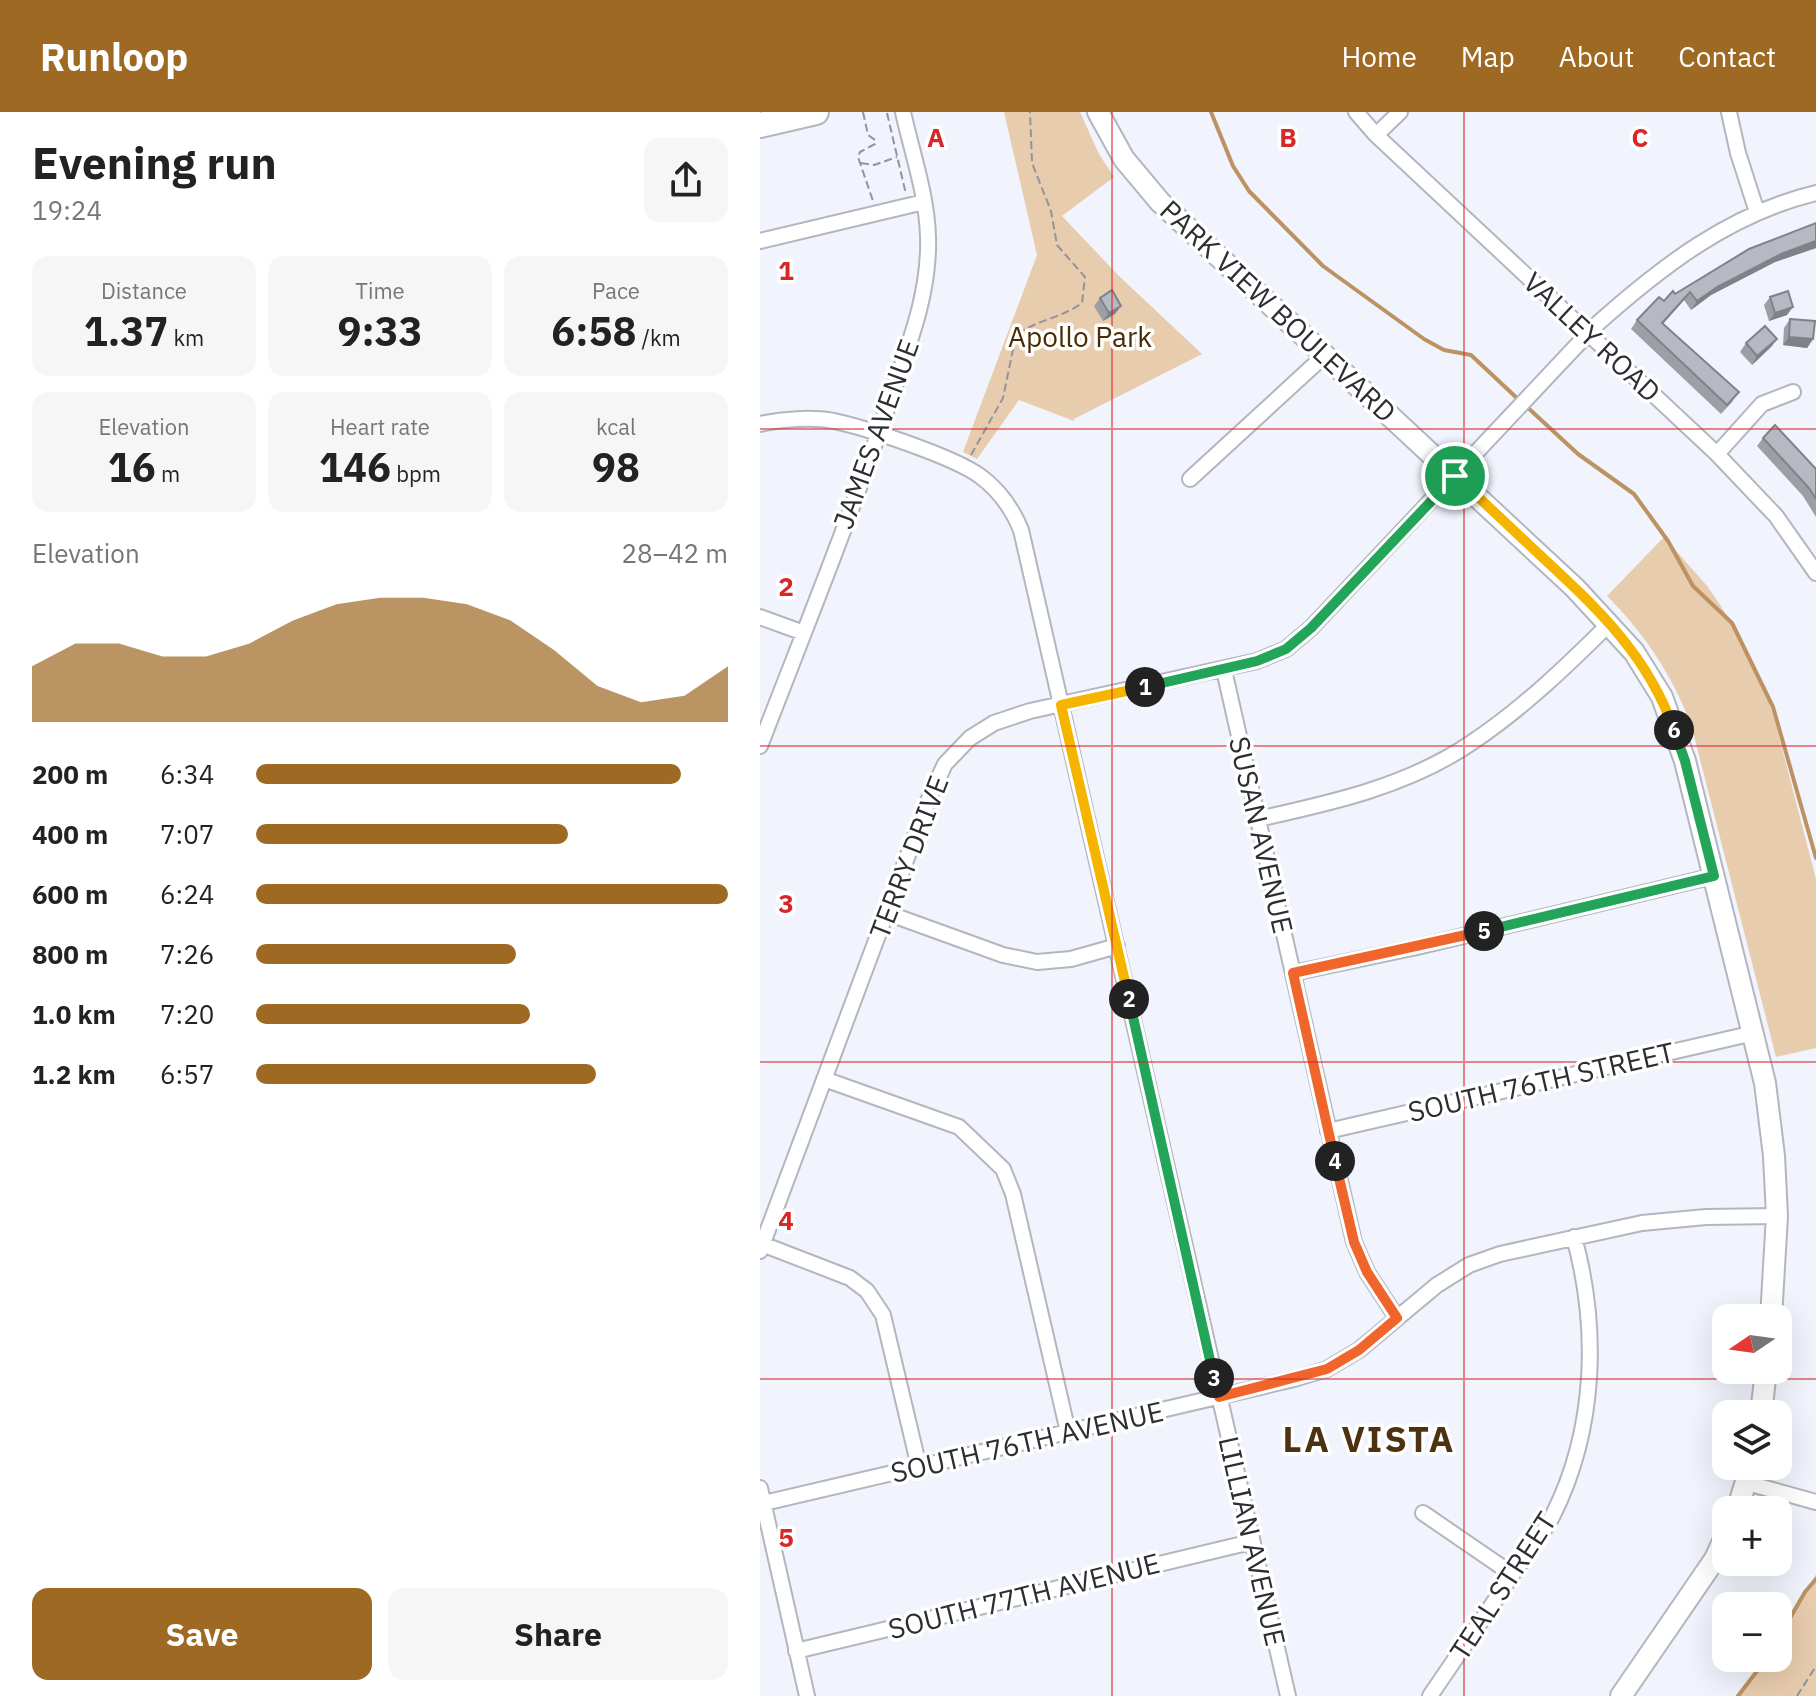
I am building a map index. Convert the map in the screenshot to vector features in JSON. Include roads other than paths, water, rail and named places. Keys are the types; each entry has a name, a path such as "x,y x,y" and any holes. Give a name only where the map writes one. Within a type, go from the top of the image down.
{"main road":[{"path":"760,125 816,112"}],"street":[{"name":"JAMES AVENUE","path":"760,746 878,435 920,310 927,275 928,237 924,202 903,112"},
{"name":"PARK VIEW BOULEVARD","path":"1098,112 1124,159 1160,202 1610,623 1634,652 1662,697 1685,761 1765,1083 1774,1156 1777,1216 1772,1304"},
{"name":"VALLEY ROAD","path":"1356,112 1376,135 1717,454 1776,516 1816,573"},
{"path":"1376,135 1400,112"},
{"path":"1729,112 1757,212"},
{"name":"TERRY DRIVE","path":"761,1248 930,796 945,764 970,738 994,723 1030,711 1224,670 1286,649 1311,628 1588,333 1646,280 1684,253 1757,212 1816,193"},
{"path":"760,241 924,202"},
{"path":"1190,479 1325,355"},
{"path":"1717,454 1762,404 1793,392"},
{"name":"LILLIAN AVENUE","path":"760,424 833,421 878,435 973,471 995,489 1013,512 1026,545 1288,1696"},
{"path":"760,617 804,633"},
{"path":"1258,819 1374,789 1469,745 1553,679 1610,623"},
{"name":"SUSAN AVENUE","path":"1224,670 1354,1242 1367,1272 1397,1318"},
{"path":"1293,973 1417,947 1714,876"},
{"path":"887,913 1003,955 1037,962 1071,959 1117,946"},
{"name":"SOUTH 76TH STREET","path":"1328,1131 1754,1033"},
{"path":"824,1079 959,1127 1003,1169 1021,1225 1068,1432"},
{"name":"SOUTH 76TH AVENUE","path":"761,1499 919,1467 1327,1369 1359,1350 1437,1285 1469,1265 1500,1254 1642,1223 1706,1217 1777,1216"},
{"name":"TEAL STREET","path":"1430,1696 1552,1516 1581,1433 1590,1372 1590,1326 1586,1282 1574,1237"},
{"path":"761,1248 850,1278 867,1291 883,1315 919,1467"},
{"path":"1763,1480 1816,1502"},
{"path":"761,1499 807,1696"},
{"path":"1423,1513 1512,1574"},
{"name":"SOUTH 77TH AVENUE","path":"796,1651 1251,1542"},
{"path":"1621,1696 1712,1563"}],"waterway":[{"path":"1211,112 1233,166 1249,191 1323,266 1424,339 1444,350 1471,355 1519,400"},
{"path":"1526,406 1578,454 1634,494 1668,541 1693,586 1732,623 1773,707 1816,858"},
{"path":"1792,1615 1816,1579"},
{"path":"1738,1696 1756,1672"}],"district":[{"name":"LA VISTA","path":"1369,1439"}],"park label":[{"name":"Apollo Park","path":"1080,337"}]}
